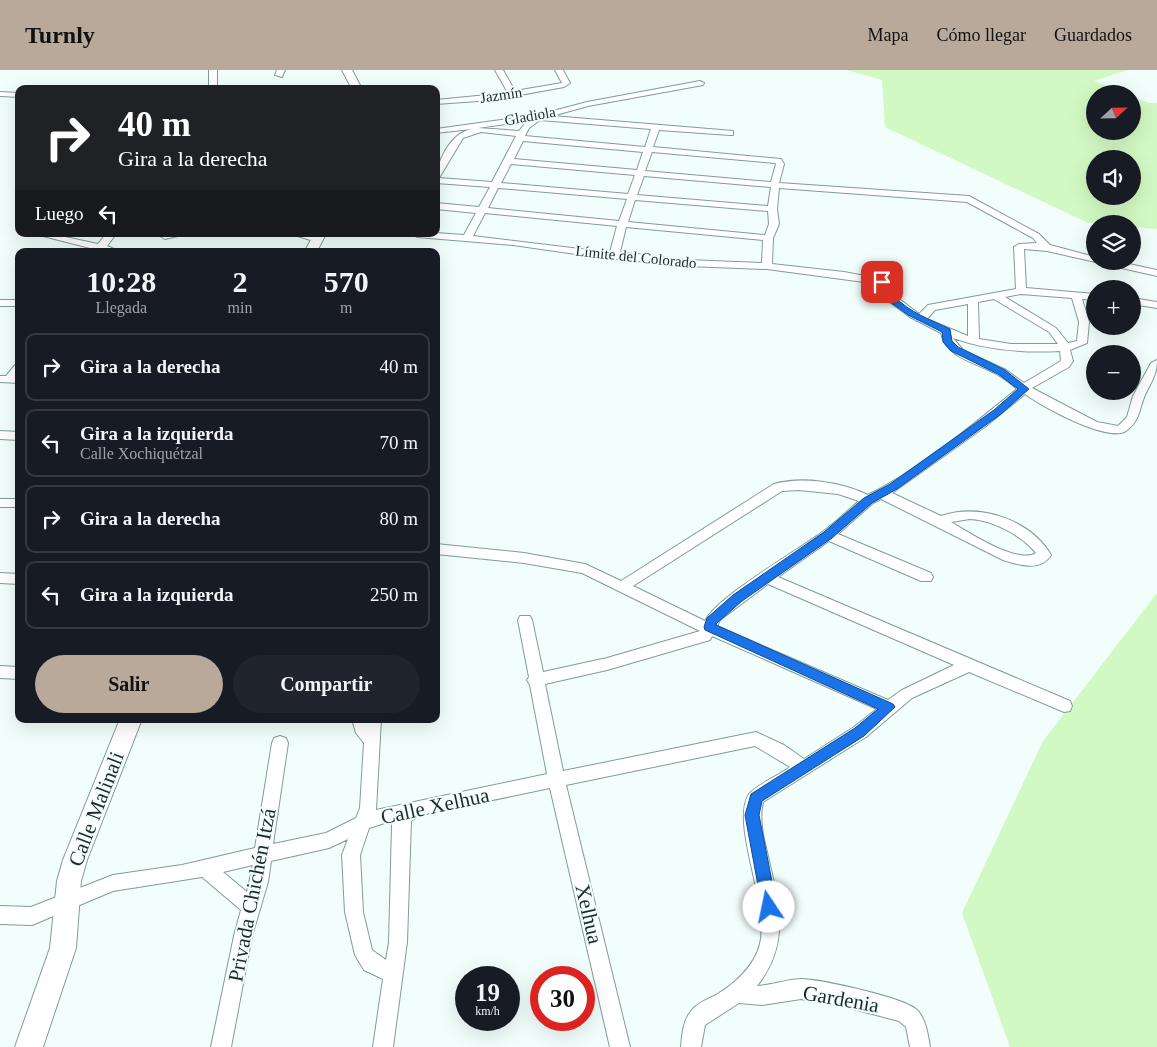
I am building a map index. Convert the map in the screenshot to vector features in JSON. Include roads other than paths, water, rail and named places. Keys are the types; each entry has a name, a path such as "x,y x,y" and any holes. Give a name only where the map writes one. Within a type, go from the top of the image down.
{"street":[{"path":"213,70 213,85"},
{"path":"348,70 355,85"},
{"path":"499,70 513,94"},
{"name":"Jazmín","path":"440,102 484,99 566,84 559,70"},
{"name":"Gladiola","path":"440,131 463,130 538,117 622,97 700,83"},
{"path":"0,94 15,95"},
{"path":"467,238 526,126 538,117 730,133"},
{"path":"614,254 656,128"},
{"path":"440,171 463,130 484,130 521,136 776,160 780,164 774,185 775,198 772,209 774,224 768,238 767,266"},
{"path":"508,161 969,200 1036,236 1046,247"},
{"path":"440,178 632,198 772,209"},
{"path":"440,206 768,238"},
{"name":"Límite del Colorado","path":"440,236 523,243 597,254 614,254 687,263 767,266 854,277 890,297 918,318"},
{"path":"51,237 92,248"},
{"path":"100,248 109,237"},
{"path":"1021,290 1017,248 1031,246 1046,247 1086,258"},
{"path":"1141,270 1157,273"},
{"path":"918,318 924,316 932,307 1021,290 1086,297"},
{"path":"535,680 607,664 640,653 699,638 708,633 715,616 828,535 868,500 881,494 982,423 1024,389 1065,365 1067,361 1066,348 1049,326 1022,313 996,295"},
{"path":"918,318 974,341 1003,347 1066,348 1082,344 1084,322 1076,296"},
{"path":"973,300 974,341"},
{"path":"1141,302 1157,304"},
{"path":"0,303 15,303"},
{"path":"946,331 948,342 954,349 1002,372 1024,389 1093,425 1117,430 1126,426 1133,418 1139,396 1156,367"},
{"path":"0,436 15,436"},
{"path":"621,588 639,574 778,486 802,486 849,492 868,500"},
{"path":"881,494 939,522 969,540 1019,560 1037,560 1044,555 1038,546 1026,536 988,517 966,515 939,522"},
{"path":"0,503 15,504"},
{"path":"828,535 926,577"},
{"path":"440,549 573,566 596,574 621,588 888,707"},
{"path":"0,578 15,579"},
{"path":"768,578 967,666 1064,706"},
{"name":"Xelhua","path":"525,620 535,680 557,782 620,1047"},
{"path":"690,1047 692,1027 700,1014 737,993 746,984 766,952 771,934 769,907 752,815 753,803 762,792 860,732 888,707 922,685 967,666"},
{"path":"0,672 15,673"},
{"name":"Calle Malinali","path":"29,1047 63,948 67,900 74,860 129,723"},
{"path":"361,723 364,733 372,741"},
{"path":"373,723 368,808 351,854 351,882 354,912 362,950 371,963 395,974"},
{"name":"Calle Xelhua","path":"67,900 113,883 205,868 329,840 384,815 557,782 756,740 778,750 803,767"},
{"name":"Privada Chichén Itzá","path":"221,1047 243,936 259,882 280,743"},
{"path":"383,1047 395,974 401,824 406,816 414,810"},
{"path":"205,868 252,907"},
{"path":"0,916 32,916 67,900"},
{"name":"Gardenia","path":"737,993 755,997 804,989 872,1002 903,1011 913,1019 920,1047"}]}
